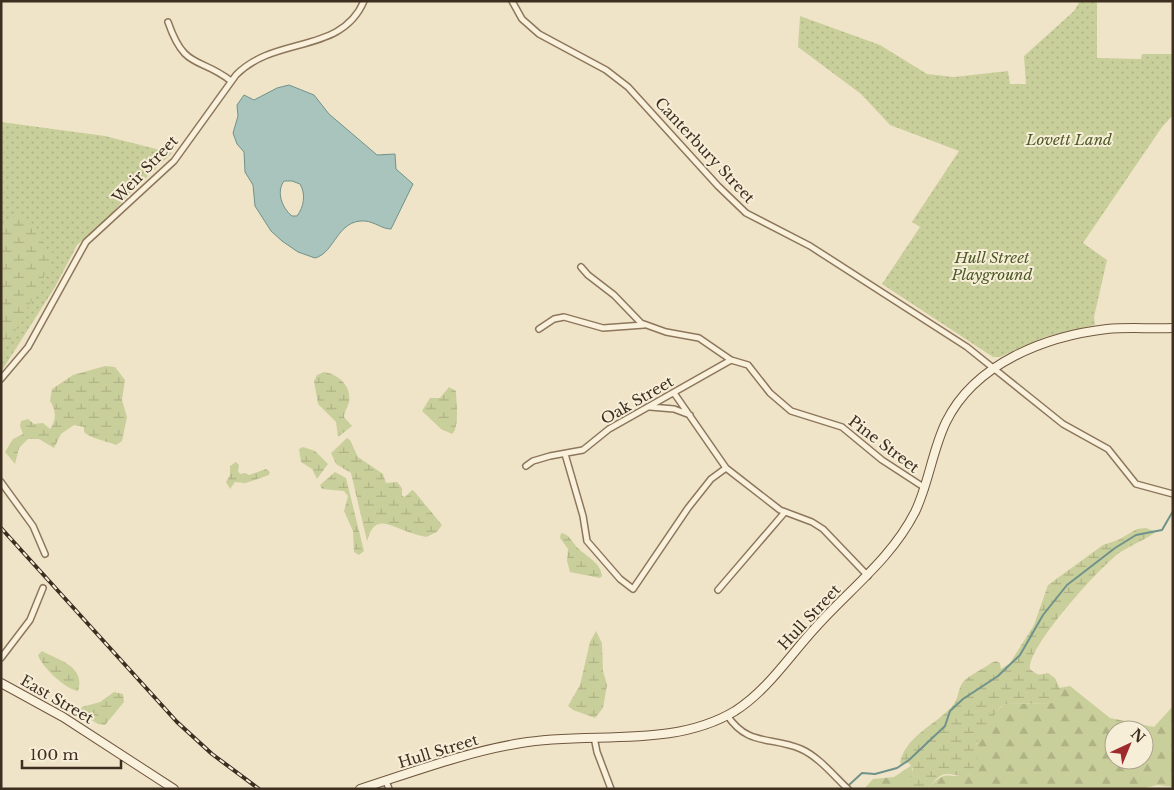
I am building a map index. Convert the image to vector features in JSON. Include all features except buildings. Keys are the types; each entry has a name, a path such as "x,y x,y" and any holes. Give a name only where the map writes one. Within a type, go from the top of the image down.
{"main road":[{"name":"Hull Street","path":"360,789 387,785 502,746 536,741 676,732 700,726 727,715 763,688 817,626 868,576 903,533 925,488 941,434 950,414 969,388 994,368 1043,344 1080,334 1113,329 1173,328"},
{"name":"East Street","path":"1,683 63,717 174,789"}],"street":[{"name":"Weir Street","path":"1,379 28,347 86,242 174,161 231,81 245,67 261,56 339,33 352,21 364,1"},
{"name":"Canterbury Street","path":"512,1 522,19 539,34 624,83 718,186 746,213 824,254 967,347 1063,424 1112,452 1136,484 1148,489 1173,494"},
{"path":"168,22 178,46 187,57 231,81"},
{"name":"Pine Street","path":"581,267 645,325 666,332 699,338 732,360 750,367 770,393 790,411 842,427 876,456 925,488"},
{"path":"539,329 554,319 564,317 607,328 645,325"},
{"name":"Oak Street","path":"526,466 534,461 584,450 606,432 732,360"},
{"path":"674,393 726,468 785,512 806,519 823,529 868,576"},
{"path":"648,407 674,409 690,416"},
{"path":"565,454 583,516 587,541 620,579 633,589 688,508 711,479 726,468"},
{"path":"1,482 33,526 46,554"},
{"path":"718,590 785,512"},
{"path":"1,658 30,620 42,588"},
{"path":"727,715 734,725 745,734 804,750 848,789"},
{"path":"594,737 597,752 611,789"}],"green space":[{"path":"1080,1 1097,1 1097,58 1141,59 1142,54 1173,54 1173,115 1162,127 1083,243 1107,260 1094,317 1095,325 1045,337 1000,357 993,357 882,284 920,227 912,222 959,151 890,125 861,94 798,47 800,16 880,45 927,74 954,77 1008,71 1010,84 1026,84 1024,56 1074,11"},
{"path":"1,122 105,136 172,153 129,194 107,219 77,245 55,287 1,372"},
{"path":"18,215 29,220 43,244 55,256 1,358 1,231 8,220"},
{"path":"105,366 115,367 125,380 122,400 127,417 122,441 116,445 90,436 84,432 84,427 74,425 61,434 54,448 39,439 28,439 19,448 15,464 5,452 13,439 23,434 20,426 21,421 28,419 34,424 43,423 50,429 55,415 50,401 52,389 73,375"},
{"path":"324,372 339,378 348,391 349,402 344,417 352,426 338,437 336,422 318,404 314,381 317,375"},
{"path":"449,387 456,391 457,420 452,434 441,429 422,411 430,398 440,398"},
{"path":"347,438 350,440 358,457 383,474 386,483 397,482 402,488 402,496 405,497 412,490 414,491 442,525 437,532 426,537 390,525 380,524 373,528 367,541 351,473 336,464 331,453"},
{"path":"303,447 315,451 328,464 317,479 312,469 301,462 299,449"},
{"path":"236,462 239,465 238,471 240,474 245,473 249,475 266,469 270,472 269,475 246,483 235,482 230,489 226,482 230,475 230,466"},
{"path":"335,472 346,478 364,551 359,555 354,552 353,531 344,511 348,496 344,491 322,489 320,485"},
{"path":"1146,528 1156,532 1119,553 1097,574 1052,626 1032,658 1030,669 1039,674 1048,673 1055,678 1062,693 1057,701 1053,703 1005,704 1000,707 976,743 977,763 973,772 964,776 942,775 927,789 906,789 913,769 909,763 901,764 900,762 909,744 954,704 963,682 991,663 996,661 1000,663 1001,669 1010,663 1034,625 1048,585 1103,545 1118,540 1137,529"},
{"path":"561,533 569,537 599,567 602,576 600,578 570,572 567,561 568,549 560,538"},
{"path":"596,631 602,643 603,671 607,685 603,708 595,718 573,710 568,706 580,685 590,642"},
{"path":"42,651 63,661 74,670 78,675 78,691 61,682 49,671 38,655"},
{"path":"1070,686 1110,718 1120,720 1104,720 1104,770 1154,770 1154,727 1173,706 1173,787 1157,785 1141,789 927,789 944,776 970,774 976,763 977,741 988,722 1001,706 1005,704 1053,703 1062,693 1059,688"},
{"path":"114,692 123,694 124,702 105,725 98,724 79,712 82,707 100,702"},
{"path":"912,765 912,775 906,789 864,789 873,779 894,777"}],"water":[{"path":"289,85 314,95 329,114 377,155 395,154 396,169 413,184 391,229 365,221 348,225 322,255 315,258 298,252 271,231 255,206 253,185 245,172 244,152 237,144 233,133 238,116 237,105 244,95 254,100 277,88","holes":["284,181 300,184 304,196 303,205 297,216 292,216 285,209 281,200 280,190"]}],"waterway":[{"path":"849,785 862,773 875,774 897,768 909,760 945,726 950,711 963,699 998,676 1020,655 1043,615 1067,585 1115,548 1136,535 1162,530 1173,511"}],"railway":[{"path":"1,528 177,722 212,754 259,789"}],"park label":[{"name":"Lovett Land","path":"1069,139"},
{"name":"Hull Street Playground","path":"992,266"}]}
